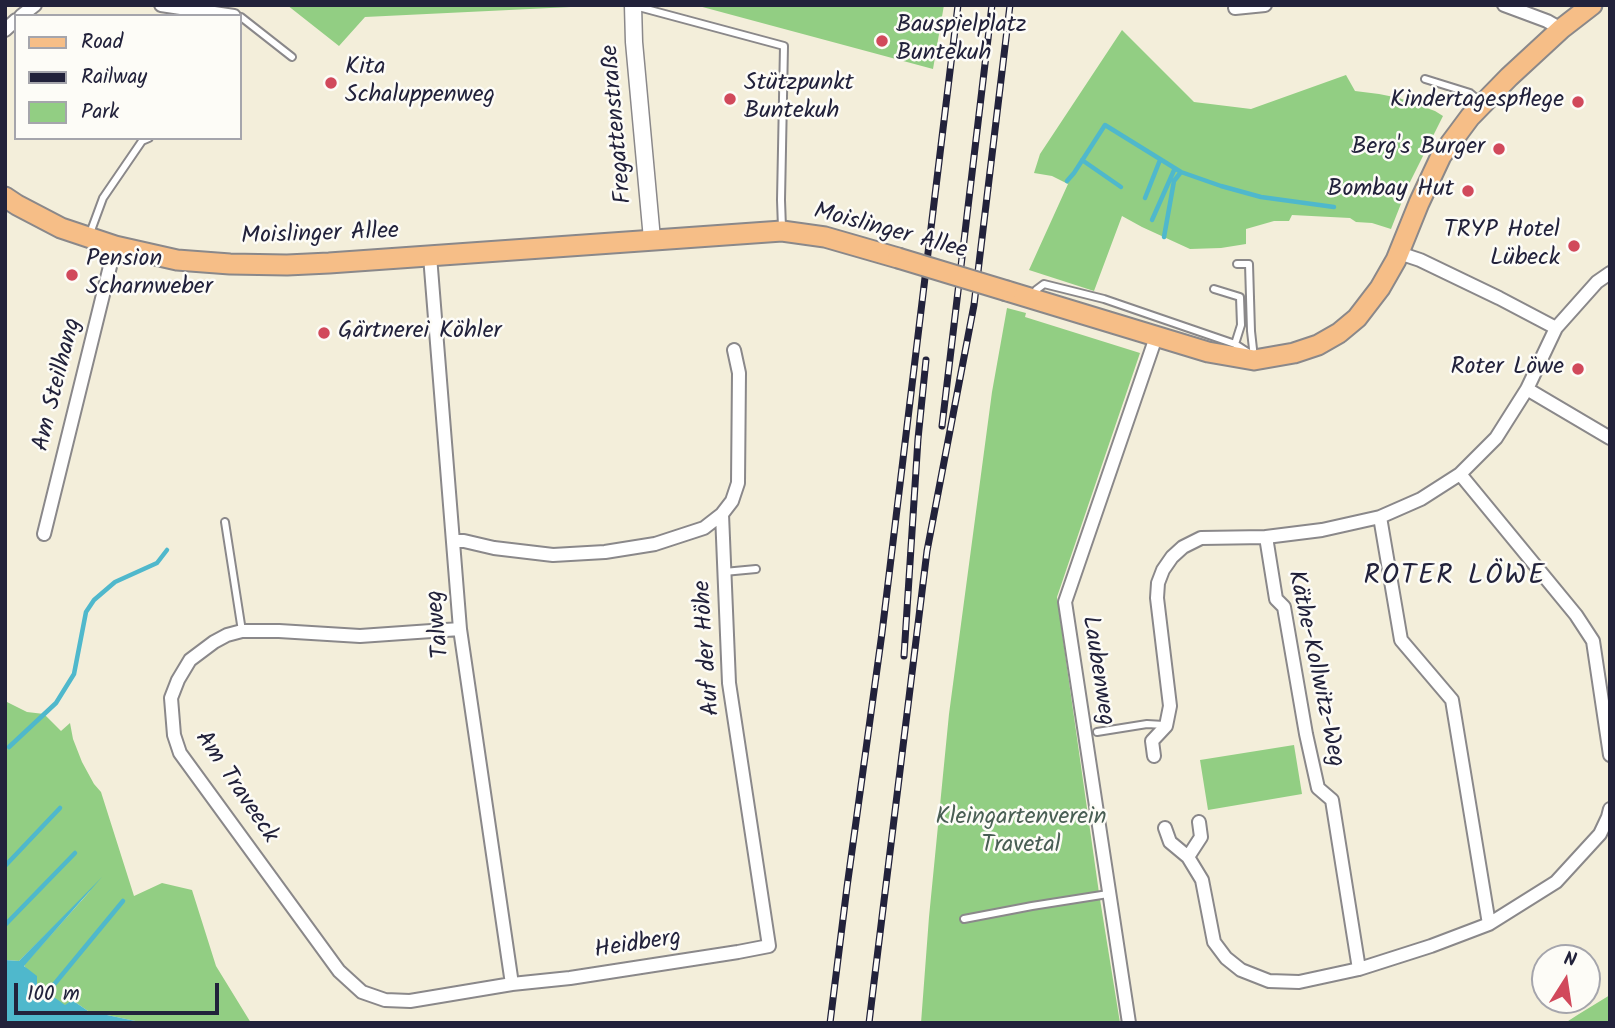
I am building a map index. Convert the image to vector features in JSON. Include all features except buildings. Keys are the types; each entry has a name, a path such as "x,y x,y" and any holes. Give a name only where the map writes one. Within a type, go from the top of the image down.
{"main road":[{"name":"Moislinger Allee","path":"5,197 61,229 89,238 177,260 230,264 288,265 782,231 825,237 1208,352 1254,360 1294,353 1318,345 1357,318 1380,288 1399,253 1441,156 1470,117 1502,83 1561,29 1592,5"}],"street":[{"path":"161,5 221,14"},
{"name":"Fregattenstraße","path":"633,5 652,239"},
{"path":"1235,8 1265,5"},
{"path":"1504,5 1561,29"},
{"name":"Am Steilhang","path":"44,534 116,246"},
{"path":"1399,253 1420,260 1556,328"},
{"name":"Talweg","path":"430,256 460,629 512,984"},
{"path":"1154,756 1152,741 1166,726 1170,706 1157,598 1158,583 1172,557 1200,538 1266,537 1322,530 1380,517 1421,499 1460,474 1496,438 1527,389 1556,328 1597,282 1610,273"},
{"name":"Laubenweg","path":"1129,1023 1065,602 1156,337"},
{"name":"Auf der Höhe","path":"734,350 739,373 738,483 732,500 722,514 729,682 769,946"},
{"path":"1527,389 1610,438"},
{"path":"1460,474 1577,615 1593,641 1610,755"},
{"path":"453,541 553,555 605,552 679,537 704,528 722,514"},
{"path":"1380,517 1401,640 1452,700 1489,924"},
{"name":"Käthe-Kollwitz-Weg","path":"1266,537 1276,599 1284,607 1318,788 1332,800 1359,969"},
{"name":"Am Traveeck","path":"460,629 360,636 279,631 242,631 227,635 190,660 178,680 171,698 174,735 180,753 339,971 362,992 385,1000 410,1001 512,984"},
{"path":"1166,828 1170,842 1188,857 1202,880 1214,942 1226,958 1241,970 1269,981 1299,982 1359,969 1489,924 1556,882 1600,834 1610,809"},
{"path":"1188,857 1201,837 1199,822"},
{"name":"Heidberg","path":"512,984 570,978 769,946"}],"lane":[{"path":"633,5 784,46 782,231"},
{"path":"242,19 292,57"},
{"path":"1425,79 1470,93 1483,104"},
{"path":"89,238 103,198 144,140"},
{"path":"1237,264 1249,264 1254,360"},
{"path":"1033,299 1036,290 1044,284 1104,299 1235,344 1247,350 1254,360"},
{"path":"1214,289 1240,297 1241,325 1235,344"},
{"path":"225,522 242,631"},
{"path":"724,572 756,569"},
{"path":"1097,732 1147,724 1166,726"},
{"path":"964,919 1108,894"}],"green space":[{"path":"287,5 612,5 365,17 339,46"},
{"name":"Bauspielplatz Buntekuh","path":"695,5 944,5 933,69"},
{"path":"1122,30 1194,102 1251,109 1346,75 1355,91 1399,98 1443,116 1408,186 1391,229 1372,223 1356,222 1350,218 1292,215 1289,221 1274,221 1246,229 1246,244 1190,249 1122,216 1094,291 1029,270 1068,184 1052,176 1034,173 1040,154"},
{"name":"Kleingartenverein Travetal","path":"1007,308 1026,313 1025,317 1140,353 1057,597 1120,1023 921,1023 949,714 992,392"},
{"path":"5,701 27,712 44,714 61,731 70,723 82,762 101,792 134,896 162,883 192,890 216,966 251,1023 145,1023 88,1011 72,1000 65,1006 36,985 24,965 91,890 19,961 5,960"},
{"path":"1294,745 1302,794 1208,810 1200,760"},
{"path":"1610,995 1610,1023 1565,1023 1579,1014 1601,1014 1601,1001"}],"water":[{"path":"102,877 24,966 37,976 37,985 65,1005 72,1000 88,1011 145,1023 5,1023 5,960 19,961"}],"waterway":[{"path":"1067,181 1105,125 1181,172 1261,197 1334,207"},
{"path":"1082,160 1121,187"},
{"path":"1145,198 1160,160"},
{"path":"1152,220 1175,168"},
{"path":"1164,237 1174,181 1181,172"},
{"path":"9,747 56,703 74,674 86,612 94,600 115,582 157,563 167,550"},
{"path":"5,866 60,808"},
{"path":"5,925 75,853"},
{"path":"47,993 123,901"}],"railway":[{"path":"830,1023 882,633 958,5"},
{"path":"942,426 992,5"},
{"path":"869,1023 927,551 974,305 1010,5"},
{"path":"904,656 918,439 926,360"}],"place":[{"name":"Bauspielplatz Buntekuh","path":"882,41"},
{"name":"Kita Schaluppenweg","path":"331,83"},
{"name":"Stützpunkt Buntekuh","path":"730,99"},
{"name":"Kindertagespflege","path":"1578,102"},
{"name":"Berg's Burger","path":"1499,149"},
{"name":"Bombay Hut","path":"1468,191"},
{"name":"TRYP Hotel Lübeck","path":"1574,246"},
{"name":"Pension Scharnweber","path":"72,275"},
{"name":"Gärtnerei Köhler","path":"324,333"},
{"name":"Roter Löwe","path":"1578,369"}],"district":[{"name":"ROTER LÖWE","path":"1455,578"}]}
